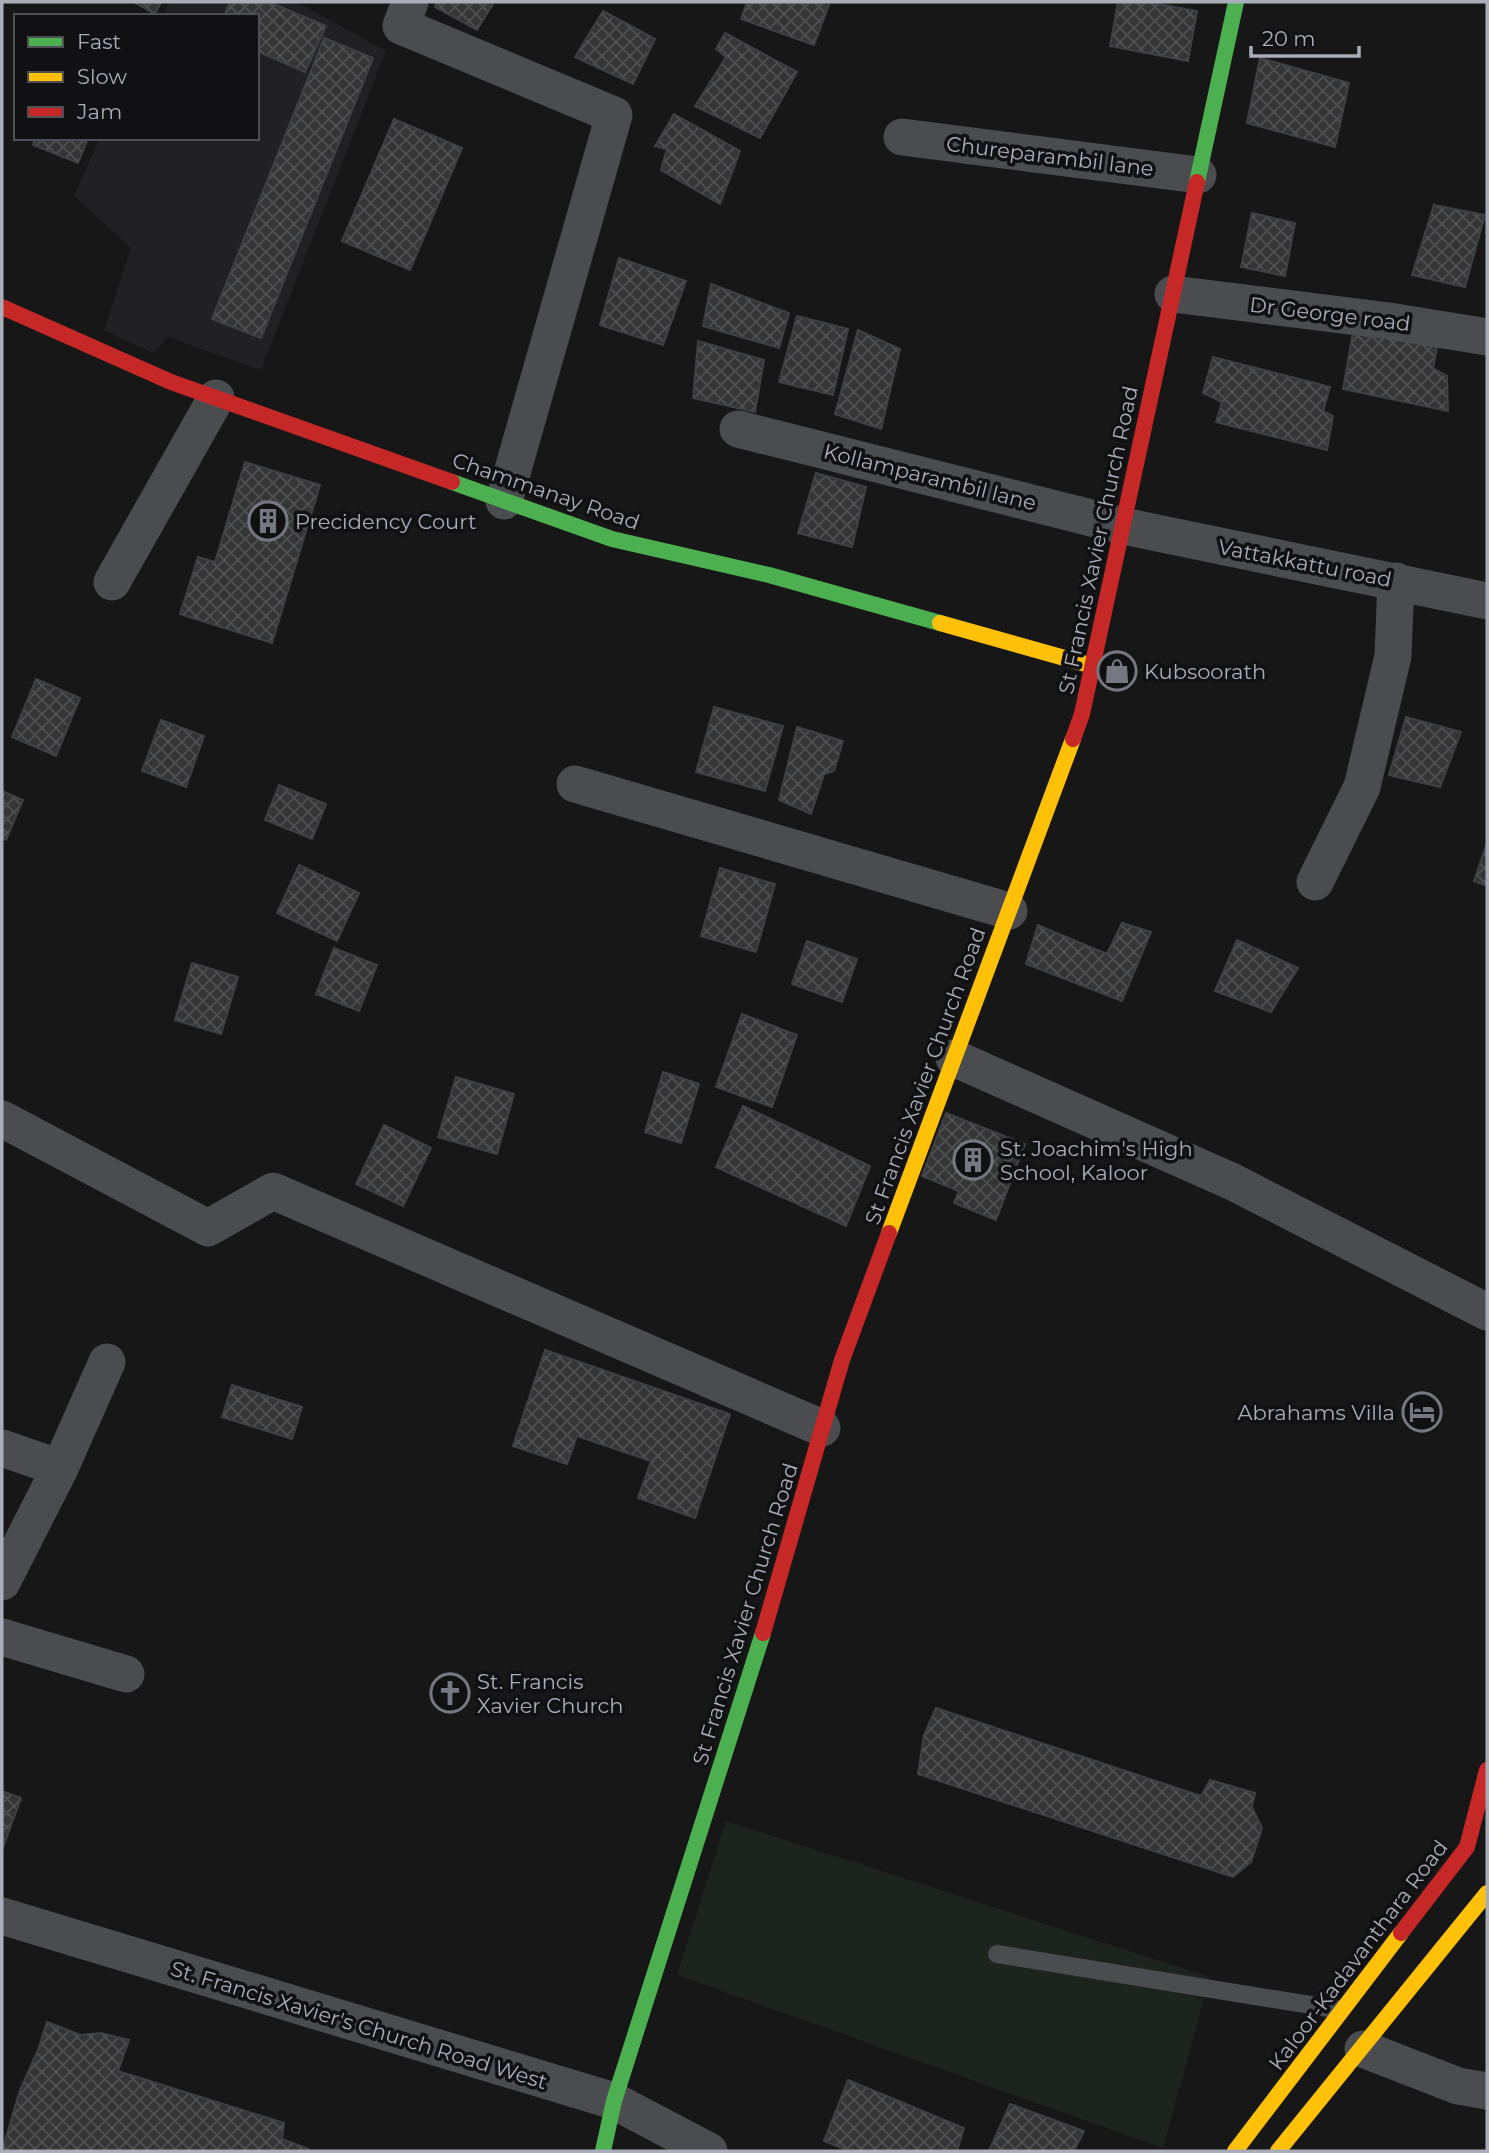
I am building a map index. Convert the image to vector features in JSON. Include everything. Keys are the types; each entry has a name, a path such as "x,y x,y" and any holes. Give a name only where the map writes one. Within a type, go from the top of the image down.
{"street":[{"path":"410,2 401,26 614,115 504,501"},
{"name":"St Francis Xavier Church Road","path":"603,2151 614,2101 769,1614 842,1360 1082,714 1236,2"},
{"name":"Chureparambil lane","path":"902,137 1198,175"},
{"name":"Dr George road","path":"1173,294 1389,321 1487,337"},
{"name":"Chammanay Road","path":"2,307 172,382 612,539 769,575 1093,666"},
{"path":"112,582 216,398"},
{"name":"Kollamparambil lane","path":"738,429 1123,526"},
{"name":"Vattakkattu road","path":"1123,526 1487,601"},
{"path":"1315,882 1362,787 1393,656 1396,581"},
{"path":"575,784 1009,911"},
{"path":"954,1058 1233,1182 1487,1312"},
{"path":"2,1119 208,1228 273,1191 822,1428"},
{"path":"2,1582 60,1468 107,1362"},
{"path":"2,1448 60,1468"},
{"path":"2,1637 126,1674"},
{"name":"Kaloor-Kadavanthara Road","path":"1235,2151 1467,1847 1487,1770"},
{"path":"1278,2151 1487,1892"},
{"name":"St. Francis Xavier's Church Road West","path":"2,1916 614,2101 709,2151"},
{"path":"1323,2035 1458,2086 1487,2091"}],"lane":[{"path":"997,1954 1341,2010"}],"shaded area":[{"path":"170,2 297,2 386,51 261,370 168,337 153,353 104,330 131,248 74,196 99,140 259,140 259,14 163,14"},
{"path":"726,1821 1210,1977 1163,2148 677,1975"}],"building":[{"path":"134,2 161,2 155,14"},
{"path":"230,2 269,2 326,26 305,72 259,52 259,14 225,14"},
{"path":"436,2 494,2 477,30 435,7"},
{"path":"747,2 830,2 814,45 741,19"},
{"path":"1118,2 1147,2 1197,11 1188,61 1110,46"},
{"path":"603,11 655,39 633,84 575,57"},
{"path":"725,33 797,72 760,138 695,106 726,57 716,49"},
{"path":"324,38 373,58 261,338 212,319"},
{"path":"1260,58 1349,83 1335,147 1247,123"},
{"path":"674,114 740,151 720,204 661,170 667,149 655,146"},
{"path":"394,119 462,148 410,270 342,241"},
{"path":"34,140 87,140 78,163 33,145"},
{"path":"1434,205 1485,215 1465,287 1412,275"},
{"path":"1252,213 1295,223 1285,276 1241,267"},
{"path":"619,258 686,281 663,345 600,325"},
{"path":"711,284 789,313 779,348 703,326"},
{"path":"797,316 848,329 833,395 779,382"},
{"path":"1354,326 1438,342 1433,368 1447,376 1448,411 1343,389"},
{"path":"858,330 900,349 881,429 835,414"},
{"path":"698,341 764,360 755,412 693,398"},
{"path":"1213,357 1330,387 1323,411 1333,416 1327,450 1216,422 1222,402 1203,393"},
{"name":"Precidency Court","path":"245,462 320,485 272,643 180,614 198,557 215,562"},
{"path":"816,473 866,487 852,547 798,533"},
{"path":"36,679 80,698 56,756 12,737"},
{"path":"714,707 783,726 765,791 696,772"},
{"path":"1406,717 1461,732 1440,787 1389,775"},
{"path":"161,720 204,736 186,787 142,771"},
{"path":"797,727 843,741 834,771 824,774 811,814 779,800"},
{"path":"279,785 326,804 312,839 265,820"},
{"path":"2,791 23,800 6,840 2,838"},
{"path":"1487,843 1487,886 1474,881"},
{"path":"299,865 359,893 337,941 277,913"},
{"path":"720,868 775,884 756,952 701,936"},
{"path":"1122,923 1151,932 1122,1001 1026,964 1038,925 1107,954"},
{"path":"1237,940 1298,968 1271,1012 1215,991"},
{"path":"807,941 857,959 842,1002 792,984"},
{"path":"334,948 377,965 359,1011 316,994"},
{"path":"192,963 238,977 221,1034 175,1020"},
{"path":"742,1014 797,1035 772,1107 716,1087"},
{"path":"663,1072 699,1084 681,1143 645,1132"},
{"path":"456,1077 514,1094 497,1154 438,1137"},
{"path":"743,1106 870,1166 846,1226 716,1167"},
{"name":"St. Joachim's High School, Kaloor","path":"946,1113 1025,1144 996,1220 954,1203 959,1191 922,1176"},
{"path":"384,1125 431,1148 403,1206 356,1184"},
{"path":"545,1350 730,1414 695,1518 638,1498 651,1461 577,1436 567,1464 513,1446"},
{"path":"232,1385 302,1407 292,1439 222,1417"},
{"path":"936,1708 1201,1796 1210,1780 1255,1793 1252,1807 1262,1828 1251,1862 1233,1877 918,1774 924,1735"},
{"path":"2,1791 21,1798 2,1850"},
{"path":"47,2022 81,2035 101,2033 129,2040 118,2071 284,2123 282,2139 310,2151 2,2151 20,2090"},
{"path":"848,2080 964,2128 957,2151 849,2151 824,2141"},
{"path":"1010,2104 1084,2131 1074,2151 989,2151"}],"traffic: fast":[{"path":"1197,182 1236,2"},
{"path":"452,482 612,539 769,575 940,623"},
{"path":"603,2151 614,2101 763,1633"}],"traffic: slow":[{"path":"940,623 1093,666"},
{"path":"889,1233 1073,739"},
{"path":"1278,2151 1487,1893"},
{"path":"1235,2151 1401,1933"}],"traffic: jam":[{"path":"1073,739 1082,714 1197,182"},
{"path":"2,307 171,382 452,482"},
{"path":"763,1633 842,1360 889,1233"},
{"path":"1401,1933 1467,1847 1487,1770"}],"place":[{"name":"Precidency Court","path":"268,521"},
{"name":"Kubsoorath","path":"1117,671"},
{"name":"St. Joachim's High School, Kaloor","path":"973,1160"},
{"name":"Abrahams Villa","path":"1422,1412"},
{"name":"St. Francis Xavier Church","path":"450,1693"}]}
